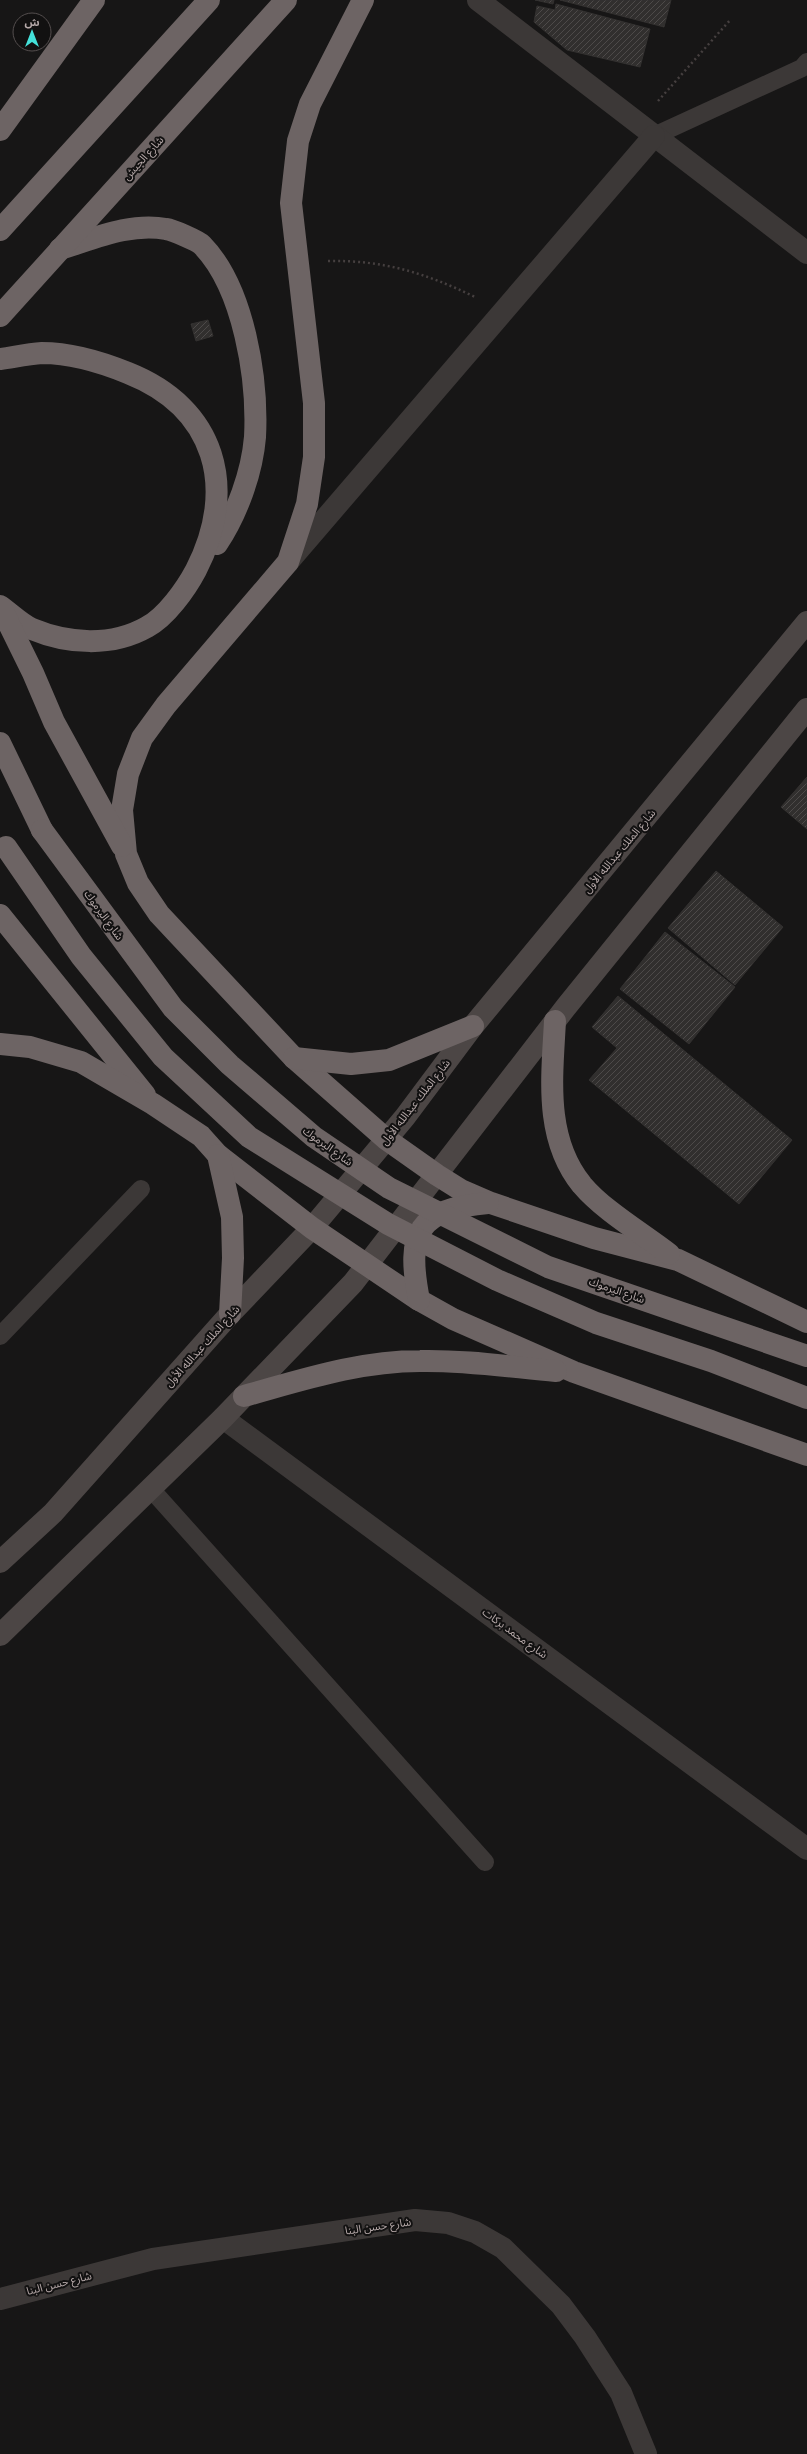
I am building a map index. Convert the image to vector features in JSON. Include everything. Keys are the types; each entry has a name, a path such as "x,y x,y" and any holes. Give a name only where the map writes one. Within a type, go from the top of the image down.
{"highway":[{"path":"0,130 94,0"},
{"path":"0,230 209,0"},
{"name":"شارع الجيش","path":"0,316 286,0"},
{"path":"126,854 122,810 128,774 142,738 166,705 288,562 307,504 314,457 314,403 291,203 298,141 310,104 363,0"},
{"path":"0,606 31,628 69,641 110,641 147,627 172,605 218,543 235,510 248,476 254,437 254,386 242,324 225,278 201,244 167,229 134,228 60,249"},
{"path":"0,359 43,353 96,360 147,380 175,399 197,424 212,454 218,487 215,520 206,551 191,580"},
{"path":"0,606 33,673 54,722 126,854 138,883 159,914 294,1058 386,1139 461,1190 491,1203 594,1238 678,1260"},
{"name":"شارع اليرموك","path":"0,743 42,830 173,1008 230,1065 314,1137 390,1188 548,1267 807,1356"},
{"path":"3,841 81,956 163,1057 248,1137 388,1224 497,1280 596,1323 711,1361 807,1398"},
{"path":"0,916 153,1104"},
{"path":"555,1021 552,1101 556,1133 567,1163 583,1186 607,1208 678,1260 807,1322"},
{"path":"294,1058 351,1064 376,1062 406,1054 473,1026"},
{"path":"0,1044 30,1046 81,1062 153,1104 201,1136 218,1155 312,1228 366,1266 419,1300 453,1319 574,1372 807,1455"},
{"path":"218,1155 232,1217 233,1258 230,1314"},
{"path":"419,1300 413,1270 413,1253 419,1233 430,1220 446,1210 460,1205 491,1203"},
{"path":"244,1396 328,1372 379,1364 420,1361 574,1372"}],"main road":[{"name":"شارع الملك عبدالله الأول","path":"0,1562 53,1513 230,1314 312,1228 386,1139 473,1026 807,622"},
{"path":"0,1635 223,1418 353,1283 555,1021 807,709"}],"street":[{"path":"478,0 807,253"},
{"path":"288,562 654,136"},
{"name":"شارع محمد بركات","path":"223,1418 807,1849"},
{"name":"شارع حسن البنا","path":"0,2299 153,2259 415,2220 448,2223 475,2232 503,2248 561,2305 585,2337 620,2393 646,2454"}],"lane":[{"path":"654,136 802,68 807,62"},
{"path":"0,1336 141,1189"},
{"path":"151,1489 485,1862"}],"path":[{"path":"657,102 731,19"},
{"path":"298,262 336,261 398,266 442,281 504,311"}],"building":[{"path":"535,0 554,0 553,4"},
{"path":"560,0 671,0 664,27"},
{"path":"556,4 650,29 640,67 567,50 534,22 537,6 555,10"},
{"path":"208,320 213,336 196,341 191,324"},
{"path":"807,777 807,829 781,807"},
{"path":"716,871 783,927 735,985 668,928"},
{"path":"665,932 735,987 689,1044 620,989"},
{"path":"618,996 792,1140 739,1204 589,1080 617,1048 592,1027"}]}
